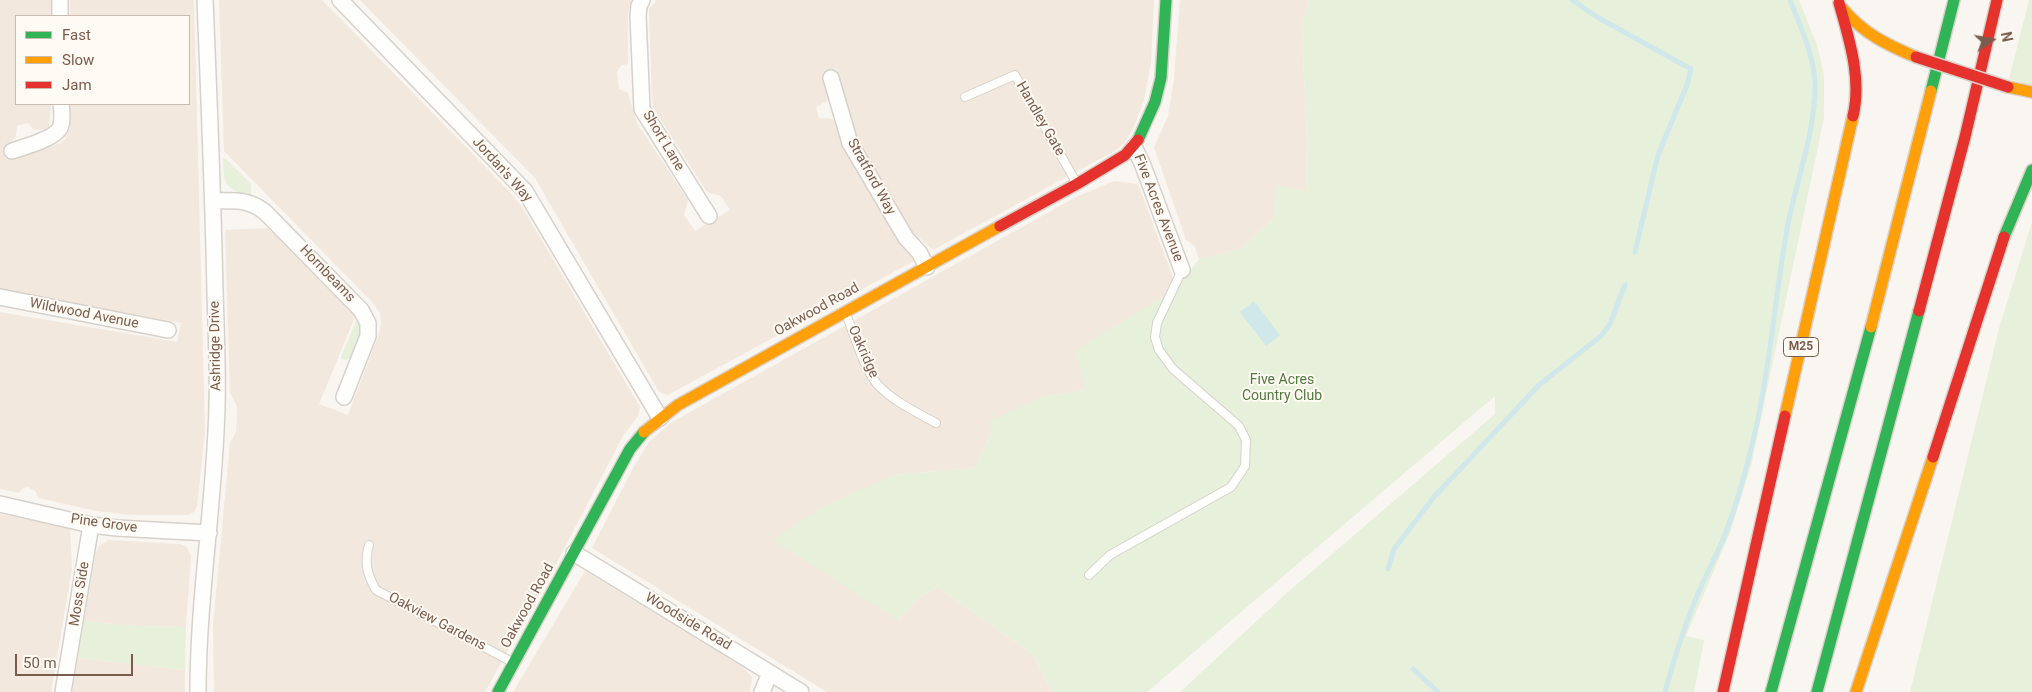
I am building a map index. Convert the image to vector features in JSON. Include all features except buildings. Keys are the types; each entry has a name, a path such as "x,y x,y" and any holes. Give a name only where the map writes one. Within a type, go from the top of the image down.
{"main road":[{"name":"Oakwood Road","path":"498,692 630,449 646,430 660,418 703,390 1077,184 1125,155 1134,147 1146,127 1162,78 1166,0"},
{"path":"1771,692 1873,323 1954,0"},
{"path":"1816,692 1965,137 1997,0"},
{"path":"1838,1 1852,21 1865,33 1883,44 1916,57 2008,87 2032,92"},
{"name":"M25","path":"1723,692 1858,91 1849,36 1838,1"},
{"path":"1856,692 2006,232 2032,170"}],"street":[{"path":"60,0 60,15"},
{"name":"Ashridge Drive","path":"198,692 200,616 215,472 218,402 205,0"},
{"name":"Jordan's Way","path":"340,0 525,191 660,418"},
{"name":"Short Lane","path":"642,0 638,16 642,109 710,216"},
{"name":"Stratford Way","path":"831,78 850,143 906,238 919,252 927,267"},
{"path":"12,151 49,137 56,132 60,128 62,120 61,105"},
{"name":"Five Acres Avenue","path":"1134,147 1142,163 1182,270"},
{"name":"Hornbeams","path":"213,201 254,203 266,212 361,310 368,323 368,336 344,397"},
{"name":"Wildwood Avenue","path":"0,297 168,330"},
{"name":"Pine Grove","path":"0,504 92,525 209,533"},
{"name":"Moss Side","path":"63,692 92,525"},
{"name":"Woodside Road","path":"574,554 801,692"},
{"path":"762,692 770,673"}],"lane":[{"name":"Handley Gate","path":"965,97 1015,75 1077,184"},
{"path":"1088,575 1110,555 1231,487 1245,466 1246,440 1239,426 1173,369 1159,350 1155,337 1157,323 1182,270"},
{"name":"Oakridge","path":"845,311 868,370 878,385 903,405 936,423"},
{"name":"Oakview Gardens","path":"369,545 366,564 369,578 376,590 514,663"}],"shaded area":[{"path":"0,0 51,0 51,15 15,15 15,105 51,105 49,128 33,129 28,123 17,126 16,136 6,144 11,158 61,143 70,128 70,105 190,105 190,15 70,15 70,0 194,0 205,431 197,506 194,512 188,515 133,515 96,511 39,498 35,491 28,487 23,488 19,493 0,489 0,312 177,342 181,323 0,289"},
{"path":"219,0 322,0 509,191 522,207 640,407 638,416 623,436 557,562 485,692 214,692 213,626 230,443 236,432 237,406 230,393 225,230 268,228 355,317 319,404 348,415 379,334 381,323 380,313 372,302 224,151"},
{"path":"360,0 632,0 628,12 628,64 622,65 617,71 619,89 628,93 637,123 688,200 684,215 695,231 730,210 721,196 707,192 654,109 652,102 649,9 657,0 1154,0 1151,63 1144,100 1133,129 1125,142 1118,149 933,250 910,230 862,151 854,132 836,69 823,73 829,95 827,101 816,107 819,118 835,121 843,146 914,261 668,395 659,392 535,178"},
{"path":"1180,0 1309,0 1302,26 1307,142 1306,191 1241,249 1199,259 1194,245 1186,240 1154,147 1168,116 1174,79"},
{"path":"1114,181 1138,184 1177,288 1085,390 1042,397 991,433 975,468 895,475 898,620 922,596 938,587 1032,654 1053,692 827,692 592,548 633,468 649,442 672,422 1076,197"},
{"path":"0,514 70,528 72,569 51,692 0,692"},
{"path":"109,540 180,544 187,547 191,556 186,627 136,626 84,621 96,552 99,546"},
{"path":"585,571 743,667 752,677 750,692 513,692"},
{"path":"78,658 185,670 185,692 72,692"}],"green space":[{"name":"Five Acres Country Club","path":"1309,0 1799,0 1817,45 1824,75 1824,118 1751,466 1730,533 1686,636 1704,640 1694,692 1180,692 1288,592 1495,414 1495,396 1147,692 1053,692 1032,654 938,587 922,596 898,620 773,540 822,507 895,475 975,468 991,433 990,421 1042,397 1085,390 1076,350 1177,288 1199,259 1241,249 1273,219 1276,185 1306,191 1307,142 1302,26"},
{"path":"2029,0 2032,0 2032,85 2009,79"},
{"path":"223,158 251,184 251,197 227,185 224,175"},
{"path":"2032,222 2032,692 1910,692 2000,325"},
{"path":"356,321 361,322 363,329 352,358 340,359"},
{"path":"84,621 136,626 186,627 185,670 78,658"}],"water":[{"path":"1254,301 1280,335 1266,346 1240,312"}],"waterway":[{"path":"1572,0 1597,17 1691,69 1687,85 1658,155 1635,252"},
{"path":"1665,692 1688,619 1721,544 1749,459 1769,354 1788,224 1809,136 1814,100 1814,72 1806,41 1790,0"},
{"path":"1388,569 1394,549 1434,497 1539,385 1601,336 1610,324 1625,285"},
{"path":"1413,669 1438,692"}],"traffic: fast":[{"path":"1138,140 1155,102 1161,78 1166,0"},
{"path":"1931,91 1954,0"},
{"path":"2004,237 2032,170"},
{"path":"1817,692 1919,311"},
{"path":"1771,692 1871,327"},
{"path":"498,692 630,449 644,432"}],"traffic: slow":[{"path":"1843,9 1867,32 1895,48 1916,57"},
{"path":"2008,87 2032,92"},
{"path":"1871,327 1931,91"},
{"path":"1785,416 1853,116"},
{"path":"644,432 678,405 1000,226"},
{"path":"1856,692 1933,457"}],"traffic: jam":[{"path":"1919,311 1965,137 1997,0"},
{"path":"1839,3 1855,73 1856,87 1853,116"},
{"path":"1916,57 2008,87"},
{"path":"1000,226 1077,184 1125,155 1138,140"},
{"path":"1933,457 2004,237"},
{"path":"1723,692 1785,416"}]}
